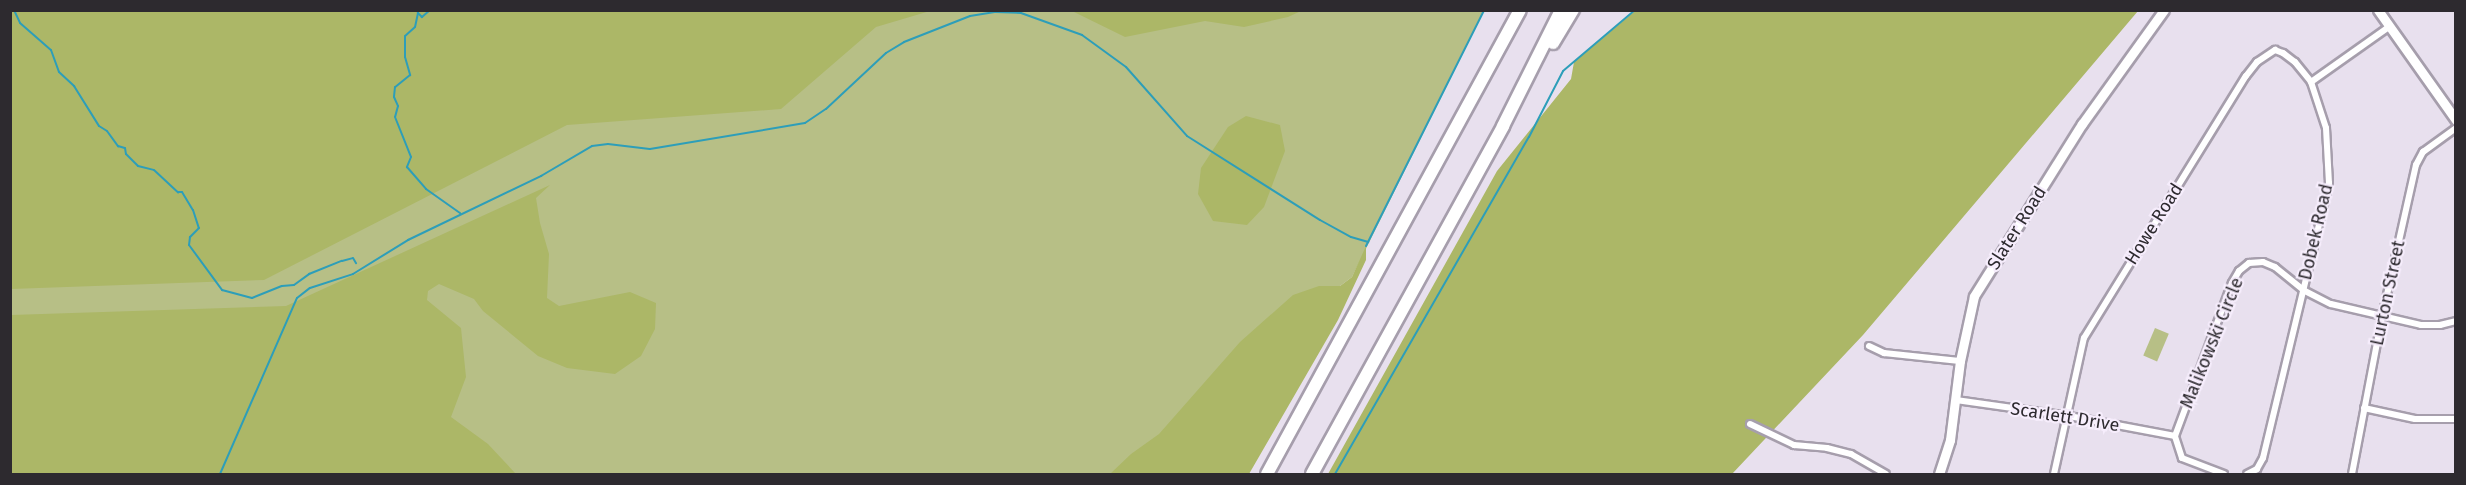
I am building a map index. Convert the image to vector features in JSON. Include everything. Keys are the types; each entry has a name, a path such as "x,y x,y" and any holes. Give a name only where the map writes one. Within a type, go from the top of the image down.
{"highway":[{"path":"1508,32 1515,10"},
{"path":"1267,474 1520,10"},
{"path":"1311,474 1529,75 1561,10"},
{"path":"1529,75 1546,55 1573,10"}],"main road":[{"name":"Slater Road","path":"1939,474 1950,440 1960,361 1974,296 2082,124 2164,10"},
{"path":"2378,10 2456,120"}],"street":[{"path":"2311,82 2390,26"},
{"name":"Dobek Road","path":"2275,50 2295,62 2311,82 2326,128 2329,183 2303,290"},
{"name":"Howe Road","path":"2054,474 2068,416 2074,374 2084,338 2246,76 2266,54 2275,50"},
{"name":"Lurton Street","path":"2352,474 2382,317 2416,165 2423,152 2456,128"},
{"name":"Malikowski Circle","path":"2175,436 2232,283 2239,271 2249,263 2263,262 2275,267 2303,290"},
{"path":"2247,474 2257,469 2264,458 2303,290 2331,304 2421,325 2440,325 2456,321"},
{"path":"1869,346 1884,353 1960,361"},
{"name":"Scarlett Drive","path":"1956,400 2068,416 2175,436"},
{"path":"2364,408 2415,419 2456,419"},
{"path":"1750,424 1794,445 1827,448 1851,454 1886,474"},
{"path":"2175,436 2182,458 2224,474"}],"green space":[{"path":"10,11 1484,11 1352,277 1340,286 1234,474 11,474"},
{"path":"10,11 930,11 876,27 781,109 567,125 264,280 11,289"},
{"path":"1072,11 1301,11 1288,17 1244,27 1205,21 1125,37"},
{"path":"1635,11 2138,11 1863,335 1732,474 1328,474 1497,171 1571,79 1574,62"},
{"path":"1246,116 1280,125 1285,151 1264,207 1247,225 1213,221 1198,194 1201,168 1228,127"},
{"path":"550,185 536,198 549,254 547,298 559,306 630,292 656,303 655,329 641,356 615,374 567,368 538,356 483,311 474,299 439,284 428,291 427,300 461,328 466,377 451,417 488,444 516,474 11,474 11,315 286,306"},
{"path":"1366,246 1366,260 1338,320 1249,474 1110,474 1131,454 1159,434 1240,342 1293,295 1319,286 1340,286 1352,277"},
{"path":"2155,328 2169,334 2157,361 2143,356"}],"waterway":[{"path":"14,10 20,23 51,50 59,72 74,86 99,126 107,131 118,146 125,148 126,154 138,166 154,170 178,192 182,192 193,210 199,228 190,237 189,245 222,290 252,298 282,286 294,285 309,274 342,261 353,258 356,263"},
{"path":"430,10 422,17 418,13 415,27 405,36 405,57 410,75 395,87 394,97 398,106 395,117 411,157 407,167 426,189 460,213"},
{"path":"1366,246 1484,10"},
{"path":"1335,474 1529,137 1563,71 1635,10"},
{"path":"220,474 297,298 310,288 353,274 408,240 541,176 592,146 608,144 650,149 805,123 826,109 886,53 904,42 970,16 995,12 1021,13 1082,35 1126,67 1187,136 1320,220 1351,237 1368,242"}]}
